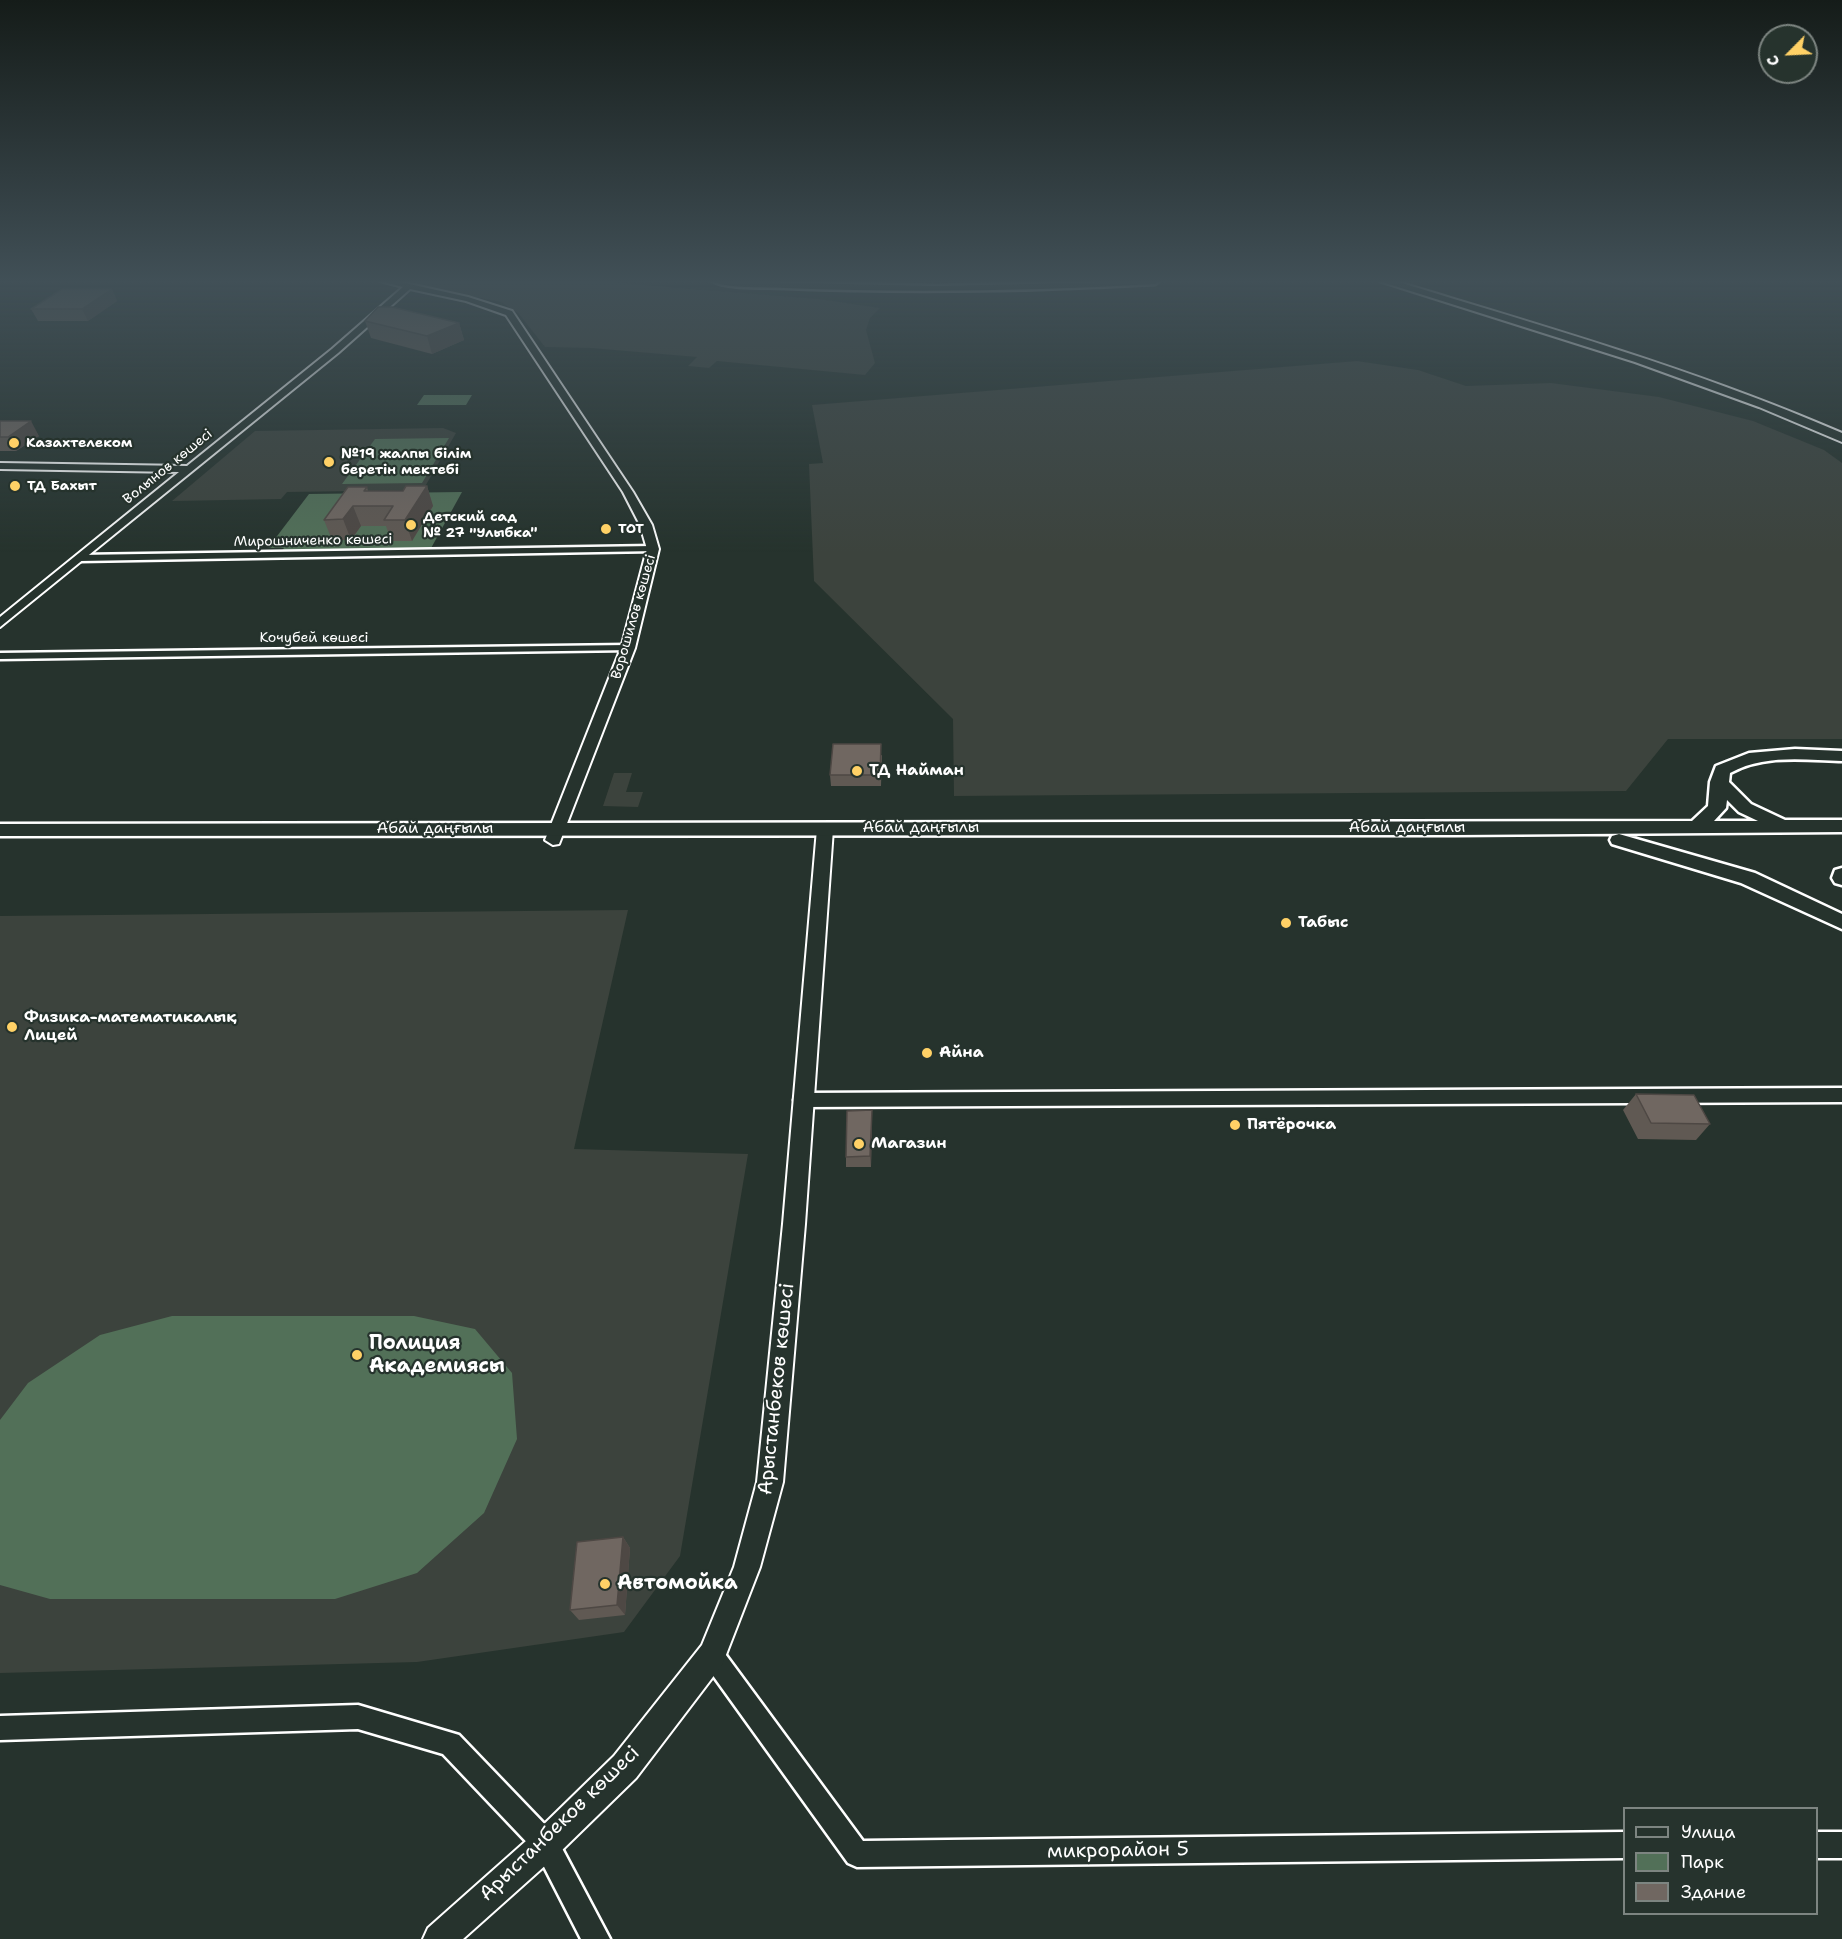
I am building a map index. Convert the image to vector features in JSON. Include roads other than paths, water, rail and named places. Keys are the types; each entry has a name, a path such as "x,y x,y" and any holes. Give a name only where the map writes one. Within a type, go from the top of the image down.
{"highway":[{"path":"1674,371 1764,404 1842,438"}],"main road":[{"path":"1698,826 1717,808 1722,770 1738,760 1761,756 1842,756"},
{"path":"1719,782 1745,808 1786,826"},
{"name":"Абай даңғылы","path":"825,834 1842,826"},
{"name":"Абай даңғылы","path":"0,830 1620,840 1842,838"},
{"name":"Абай даңғылы","path":"0,840 555,834"},
{"path":"1620,840 1748,878 1842,922"}],"street":[{"name":"Волынов көшесі","path":"0,623 310,371"},
{"name":"Ворошилов көшесі","path":"549,371 628,492 646,525 654,549 628,648 555,834"},
{"path":"0,466 189,469"},
{"name":"Мирошниченко көшесі","path":"80,558 654,549"},
{"name":"Кочубей көшесі","path":"0,656 628,648"},
{"name":"Арыстанбеков көшесі","path":"439,1939 546,1844 625,1767 712,1655 747,1567 770,1482 794,1224 801,1100 825,834"},
{"path":"801,1100 1842,1095"},
{"name":"микрорайон 5","path":"712,1655 857,1854 1623,1845"},
{"path":"0,1728 358,1717 450,1744 546,1844 596,1939"},
{"path":"1818,1845 1842,1845"}],"place":[{"name":"Казахтелеком","path":"14,443"},
{"name":"№19 жалпы білім беретін мектебі","path":"329,462"},
{"name":"ТД Бахыт","path":"15,486"},
{"name":"Детский сад № 27 \"Улыбка\"","path":"411,525"},
{"name":"ТОТ","path":"606,529"},
{"name":"ТД Найман","path":"857,771"},
{"name":"Табыс","path":"1286,923"},
{"name":"Физика-математикалық Лицей","path":"12,1027"},
{"name":"Айна","path":"927,1053"},
{"name":"Пятёрочка","path":"1235,1125"},
{"name":"Магазин","path":"859,1144"},
{"name":"Полиция Академиясы","path":"357,1355"},
{"name":"Автомойка","path":"605,1584"}]}
